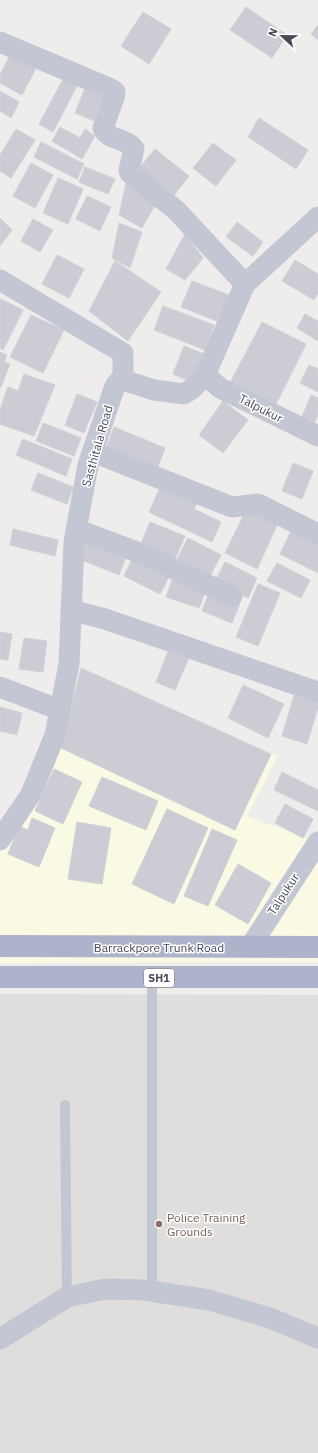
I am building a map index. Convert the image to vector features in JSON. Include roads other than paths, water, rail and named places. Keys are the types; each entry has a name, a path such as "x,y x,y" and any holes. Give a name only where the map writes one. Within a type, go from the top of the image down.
{"main road":[{"name":"Barrackpore Trunk Road","path":"0,946 318,947"},
{"name":"SH1","path":"0,977 318,977"}],"street":[{"path":"0,42 115,92 103,128 106,133 131,145 134,149 129,170 130,173 176,210 245,284"},
{"path":"0,280 122,353 123,380 154,390 184,394 193,388 205,375 245,284 318,217"},
{"name":"Talpukur","path":"205,375 220,388 318,436"},
{"name":"Sasthitala Road","path":"0,840 31,794 55,735 68,664 74,542 88,466 115,386 120,380 123,380"},
{"path":"93,452 232,507 258,504 318,534"},
{"path":"76,529 136,552 232,596"},
{"path":"71,610 105,619 318,692"},
{"path":"0,687 60,710"},
{"name":"Talpukur","path":"250,947 318,842"},
{"path":"0,1339 67,1297 105,1289 144,1290 209,1300 270,1318 318,1338"}],"lane":[{"path":"152,978 152,1291"},
{"path":"65,1105 67,1297"}],"place":[{"name":"Police Training Grounds","path":"159,1224"}]}
